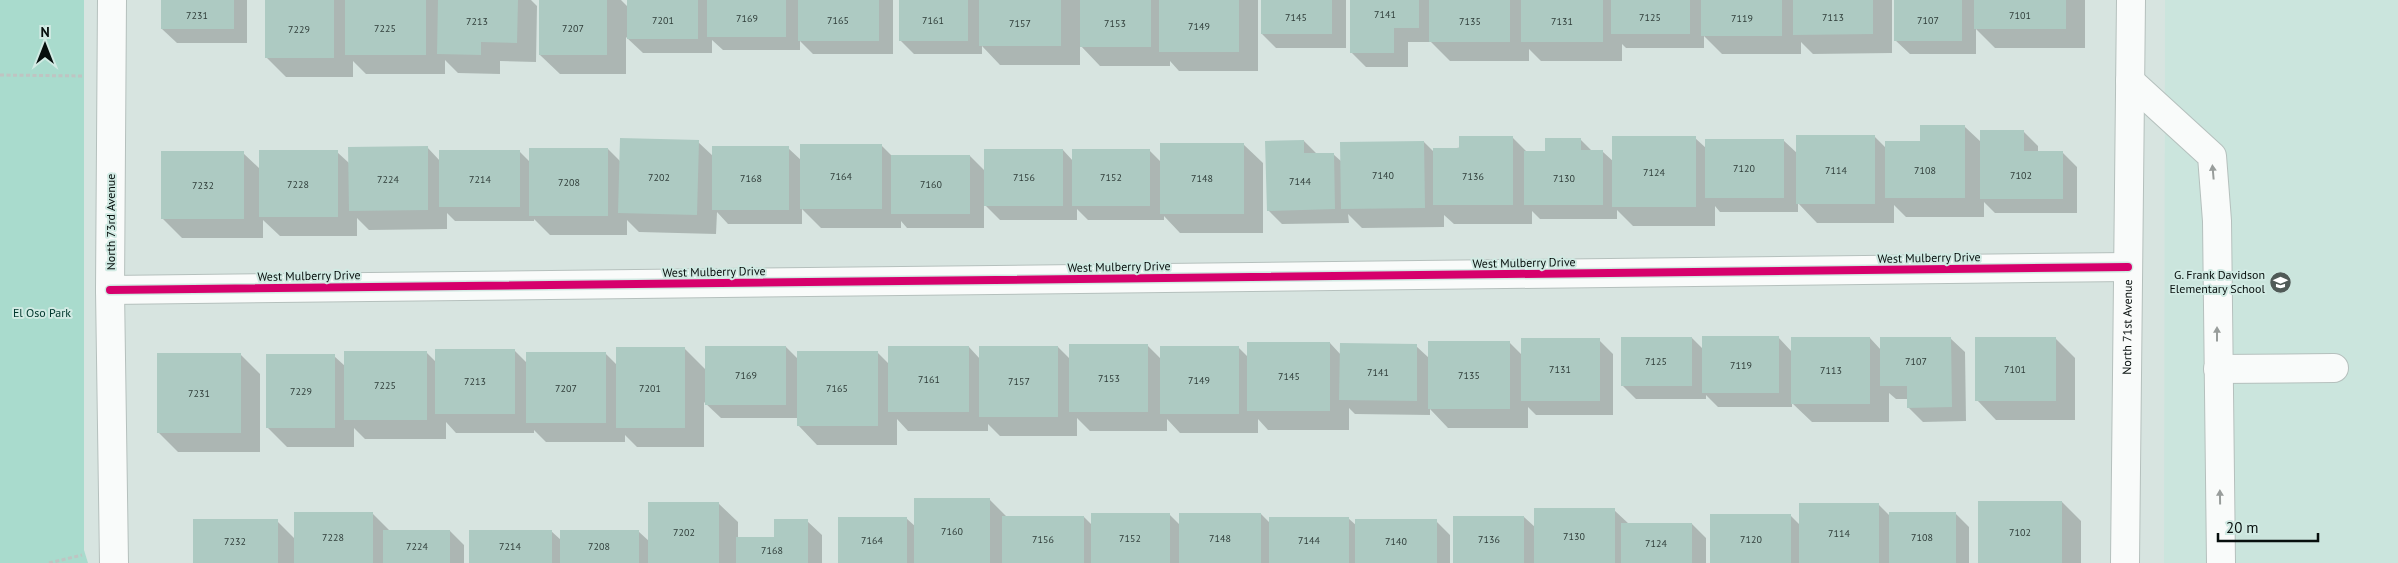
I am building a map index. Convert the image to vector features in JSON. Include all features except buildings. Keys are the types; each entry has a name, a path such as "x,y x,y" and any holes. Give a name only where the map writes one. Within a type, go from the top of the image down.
{"street":[{"name":"North 73rd Avenue","path":"112,0 110,290 114,563"},
{"name":"North 71st Avenue","path":"2126,563 2131,0"},
{"path":"2130,81 2212,156 2217,221 2221,563"},
{"name":"West Mulberry Drive","path":"110,290 2128,267"},
{"path":"2218,369 2334,368"}],"path":[{"path":"0,76 84,76"},
{"path":"49,563 85,554"}],"shaded area":[{"name":"G. Frank Davidson Elementary School","path":"2165,0 2398,0 2398,563 2164,563"}],"green space":[{"name":"El Oso Park","path":"0,0 84,0 84,550 88,563 0,563"}],"cycle path":[{"path":"110,290 2128,267"}],"place":[{"name":"G. Frank Davidson Elementary School","path":"2281,282"}]}
